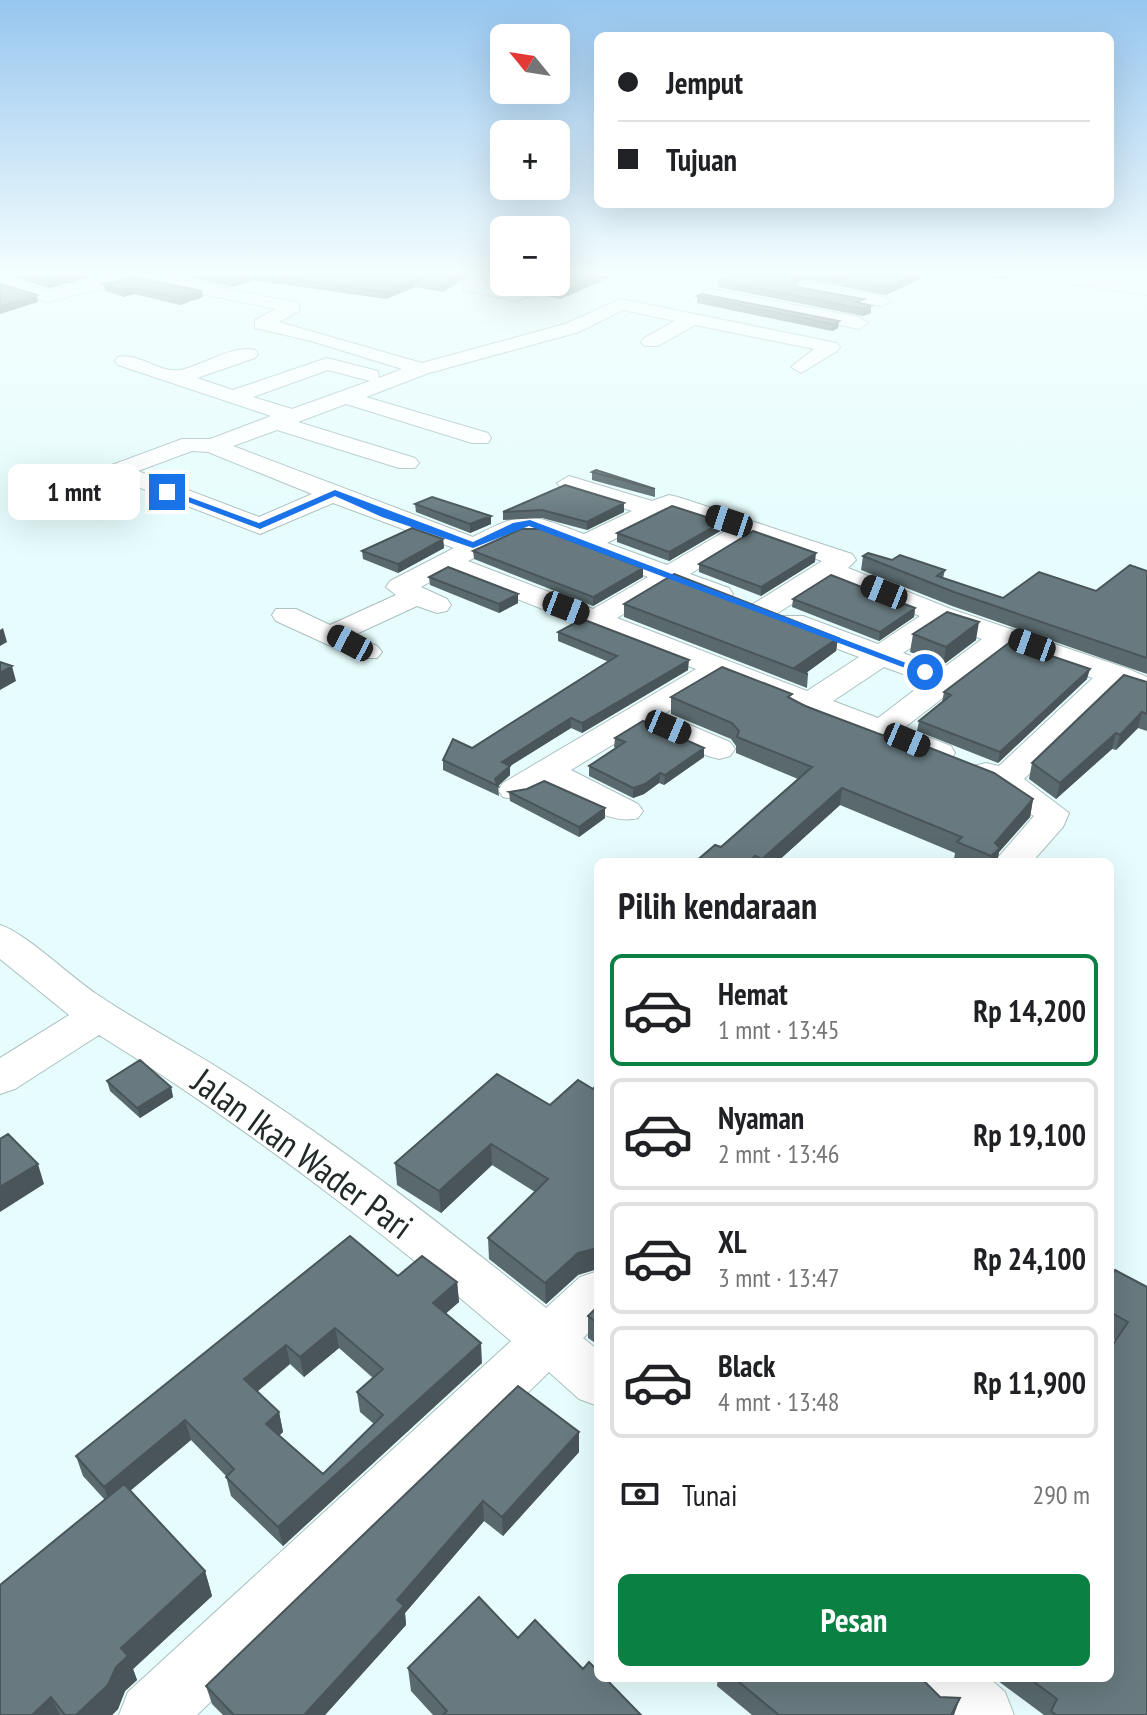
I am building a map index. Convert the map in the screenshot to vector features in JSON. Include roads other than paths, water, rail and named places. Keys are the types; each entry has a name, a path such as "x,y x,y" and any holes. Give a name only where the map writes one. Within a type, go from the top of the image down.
{"street":[{"path":"177,378 242,356"},
{"path":"380,356 422,369"},
{"path":"212,446 342,396 473,356"},
{"path":"801,367 817,356"},
{"path":"125,361 232,397 283,419 407,463"},
{"path":"232,397 327,364 388,381"},
{"path":"342,396 480,438"},
{"path":"71,488 190,444 212,446 385,515 473,546"},
{"path":"117,471 260,526 335,493"},
{"path":"569,483 652,509"},
{"path":"587,543 652,509 676,503 843,560 763,610"},
{"path":"333,634 427,600 402,590 402,585 516,525 530,523 947,680"},
{"path":"596,619 750,527"},
{"path":"447,562 1004,780 1052,813 1051,820 1016,858"},
{"path":"826,569 941,615 1147,687"},
{"path":"286,615 367,652"},
{"path":"810,703 941,615"},
{"path":"882,730 1005,635"},
{"path":"515,790 717,669"},
{"path":"1004,780 1115,674"},
{"path":"642,716 719,749"},
{"path":"548,772 626,811"},
{"name":"Jalan Ikan Wader Pari","path":"0,937 43,975 202,1076 306,1148 594,1379"},
{"path":"0,1078 102,1014"},
{"path":"151,1715 594,1296"},
{"path":"947,1682 982,1715"}]}
